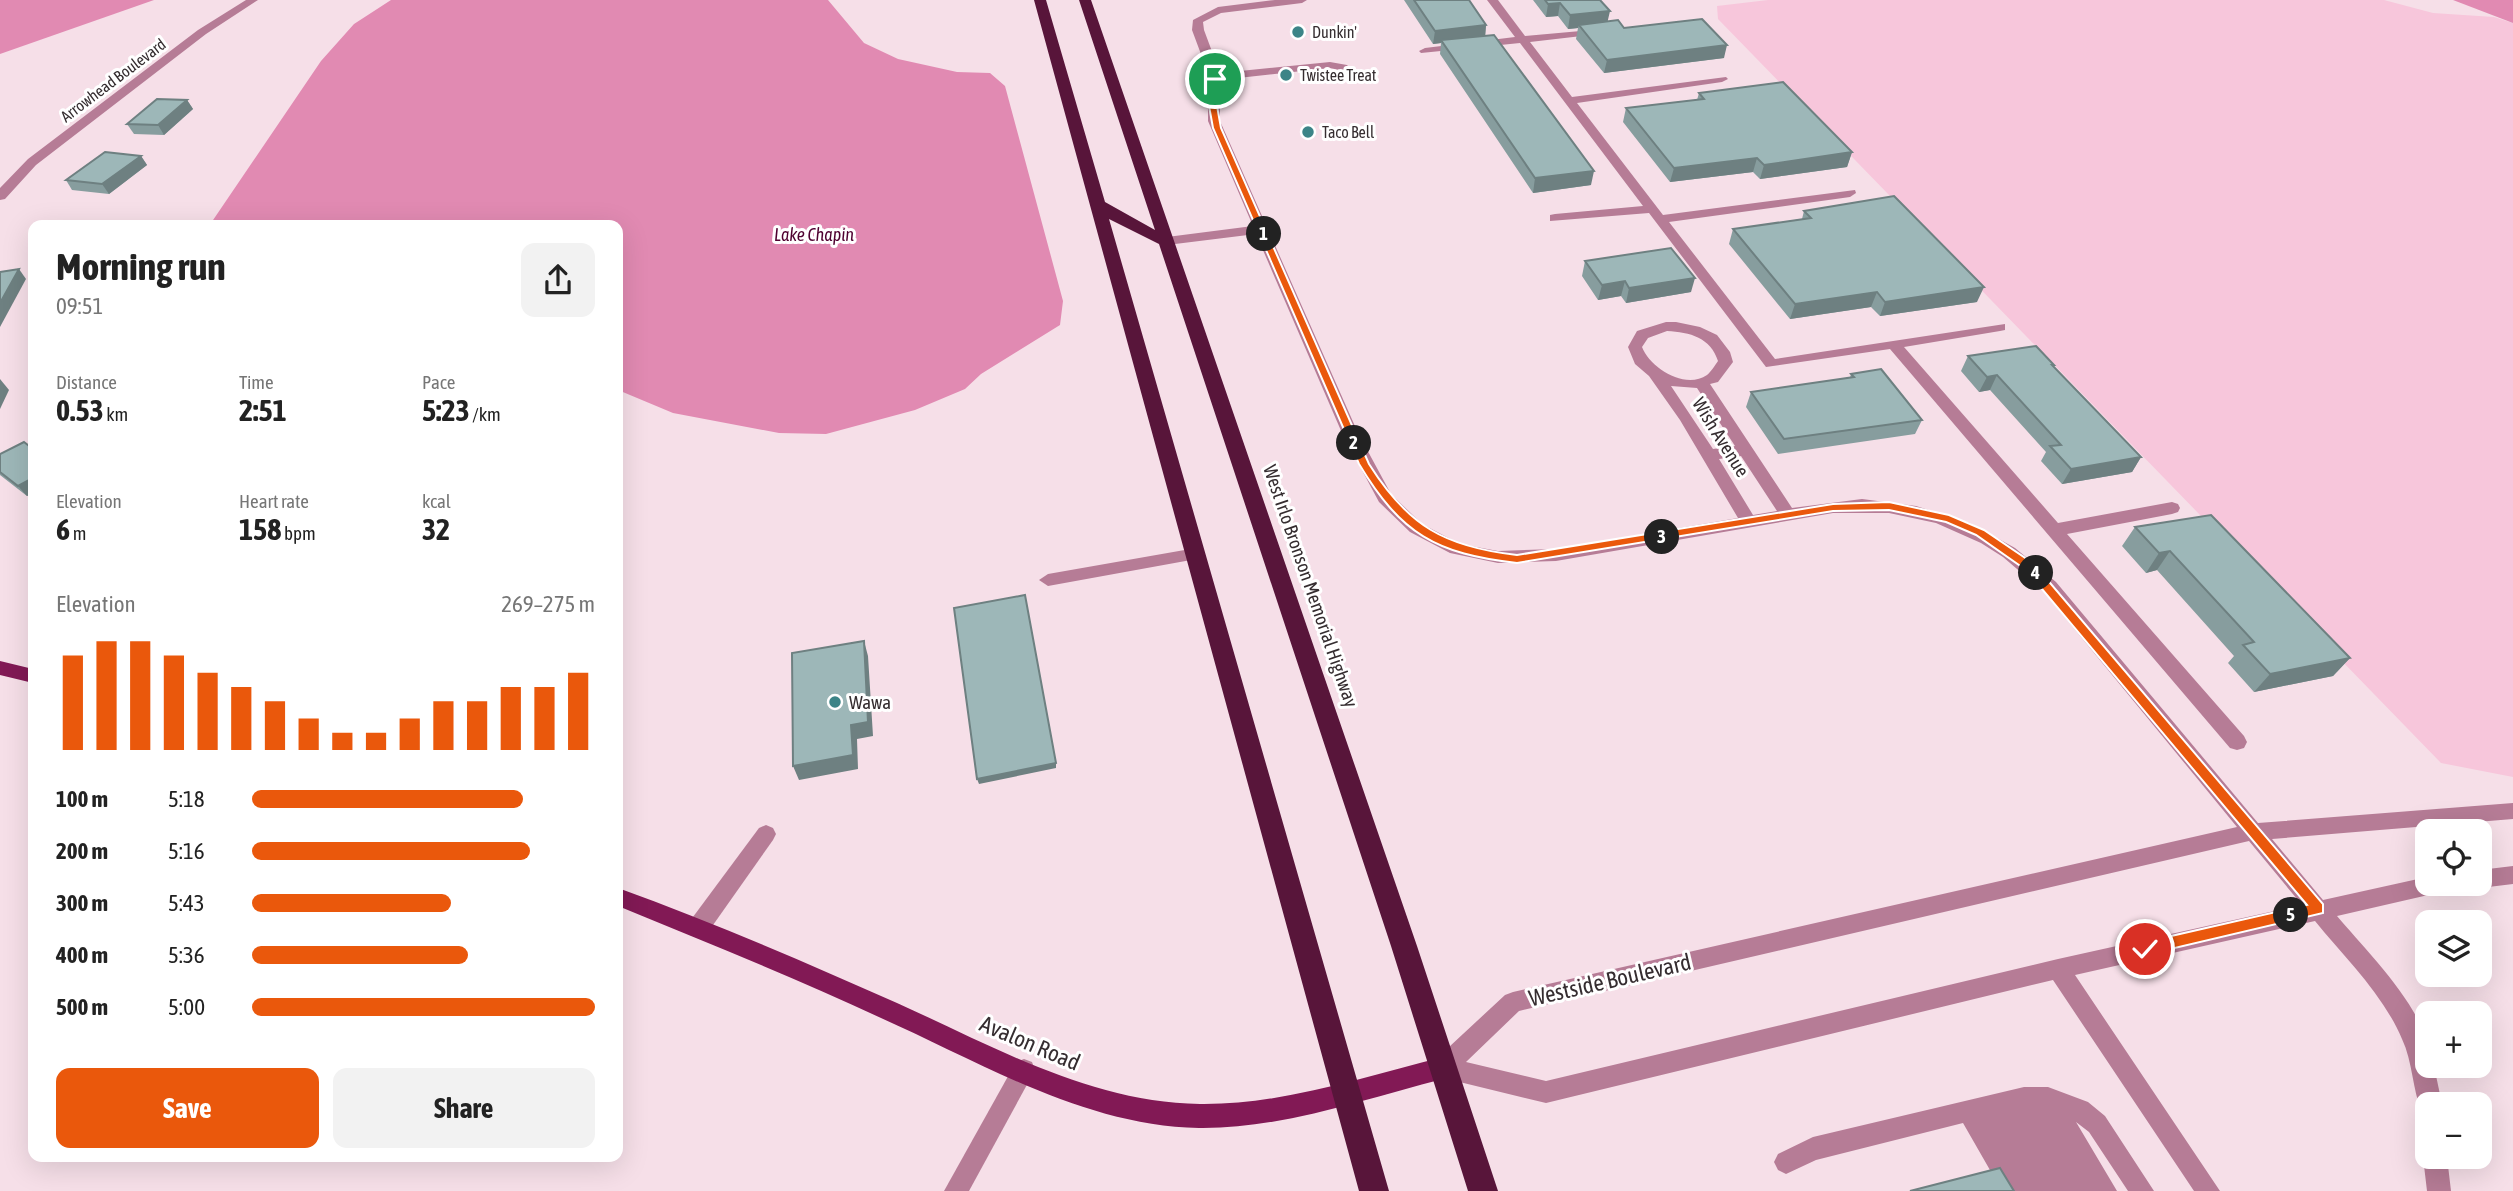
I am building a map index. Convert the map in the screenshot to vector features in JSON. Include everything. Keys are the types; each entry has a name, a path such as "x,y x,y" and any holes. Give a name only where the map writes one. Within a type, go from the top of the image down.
{"highway":[{"path":"1040,0 1374,1191"},
{"name":"West Irlo Bronson Memorial Highway","path":"1085,0 1483,1191"},
{"path":"1098,205 1136,229 1167,241"}],"main road":[{"path":"0,668 28,675"},
{"name":"Avalon Road","path":"623,899 698,928 1024,1070 1102,1100 1167,1115 1232,1115 1443,1068"}],"street":[{"name":"Arrowhead Boulevard","path":"0,196 32,162 202,32 253,0"},
{"path":"1302,0 1218,10 1198,20 1198,30 1215,77 1214,121 1333,398 1374,481 1398,513 1436,541 1477,554 1517,559 1833,507 1889,506 1949,519 2006,548 2050,587 2404,1015 2423,1061 2428,1092"},
{"path":"1492,0 1771,363 2000,327"},
{"path":"1425,51 1610,29"},
{"path":"1215,77 1330,65 1342,66 1354,81"},
{"path":"1569,101 1722,79"},
{"path":"1555,218 1656,214 1850,193"},
{"path":"1167,241 1261,229"},
{"name":"Wish Avenue","path":"1666,326 1695,330 1719,344 1725,353 1726,362 1722,371 1701,382 1670,381 1656,375 1636,359 1634,349 1642,333 1666,326"},
{"path":"1725,353 1754,342"},
{"path":"1892,344 2237,742"},
{"name":"Wish Avenue","path":"1656,375 1749,522"},
{"name":"Wish Avenue","path":"1701,382 1788,515"},
{"path":"1709,455 1744,450"},
{"path":"2054,530 2172,508"},
{"path":"1048,580 1196,554"},
{"name":"Westside Boulevard","path":"1443,1068 1513,1002 2252,832 2513,811"},
{"path":"698,928 766,834"},
{"path":"2492,878 2513,875"},
{"path":"1443,1068 1546,1092 2058,969 2415,889"},
{"path":"2058,969 2208,1191"},
{"path":"956,1191 1024,1070"},
{"path":"2006,1103 2015,1191"},
{"path":"2006,1103 2035,1191"},
{"path":"2006,1103 2058,1191"},
{"path":"2006,1103 2082,1191"},
{"path":"2006,1103 2105,1191"},
{"path":"1786,1162 1813,1149 2006,1103 2080,1110 2097,1124 2142,1191"},
{"path":"2436,1169 2439,1191"}],"shaded area":[{"path":"1768,0 2384,0 2433,13 2494,17 2513,23 2513,777 2441,763 1718,19 1717,6"}],"water":[{"path":"0,0 154,0 0,54"},
{"name":"Lake Chapin","path":"391,0 828,0 864,43 898,59 957,72 990,73 1005,86 1063,301 1060,325 981,374 965,389 915,410 826,434 779,433 673,413 623,392 623,220 213,220 321,61 354,24"},
{"path":"2453,0 2513,0 2513,23"}],"building":[{"path":"1414,0 1469,0 1486,25 1435,31"},
{"path":"1545,0 1600,0 1610,11 1570,15 1560,3 1548,4"},
{"path":"1702,19 1727,45 1607,60 1579,25 1618,20 1624,28"},
{"path":"1494,35 1594,171 1535,178 1441,40"},
{"path":"1783,82 1852,152 1764,165 1757,158 1674,168 1626,108 1704,99 1699,93"},
{"path":"157,99 187,100 158,125 127,124"},
{"path":"105,152 141,156 102,184 66,180"},
{"path":"1894,196 1984,287 1885,302 1877,292 1795,304 1733,229 1811,218 1804,211"},
{"path":"1671,248 1695,278 1629,288 1625,281 1602,285 1585,261"},
{"path":"19,269 0,303 0,272"},
{"path":"2036,346 2141,457 2071,469 2050,446 2061,445 1997,375 1987,377 1968,356"},
{"path":"1881,369 1922,420 1784,439 1751,392 1854,377 1851,374"},
{"path":"24,442 28,445 28,481 18,486 0,472 0,454"},
{"path":"2211,515 2350,658 2270,674 2243,645 2254,642 2170,551 2159,553 2135,527"},
{"path":"1025,595 1056,763 977,779 954,608"},
{"name":"Wawa","path":"864,641 868,722 851,725 853,755 793,766 792,653"},
{"path":"2000,1168 2014,1191 1910,1191"}],"place":[{"name":"Dunkin'","path":"1298,32"},
{"name":"Twistee Treat","path":"1286,75"},
{"name":"Taco Bell","path":"1308,132"},
{"name":"Wawa","path":"835,702"}],"route":[{"path":"1215,79 1214,121 1364,464 1385,498 1398,513 1436,541 1477,554 1517,559 1556,555 1833,507 1889,506 1949,519 2006,548 2030,567 2050,587 2318,909 2145,949"}]}
